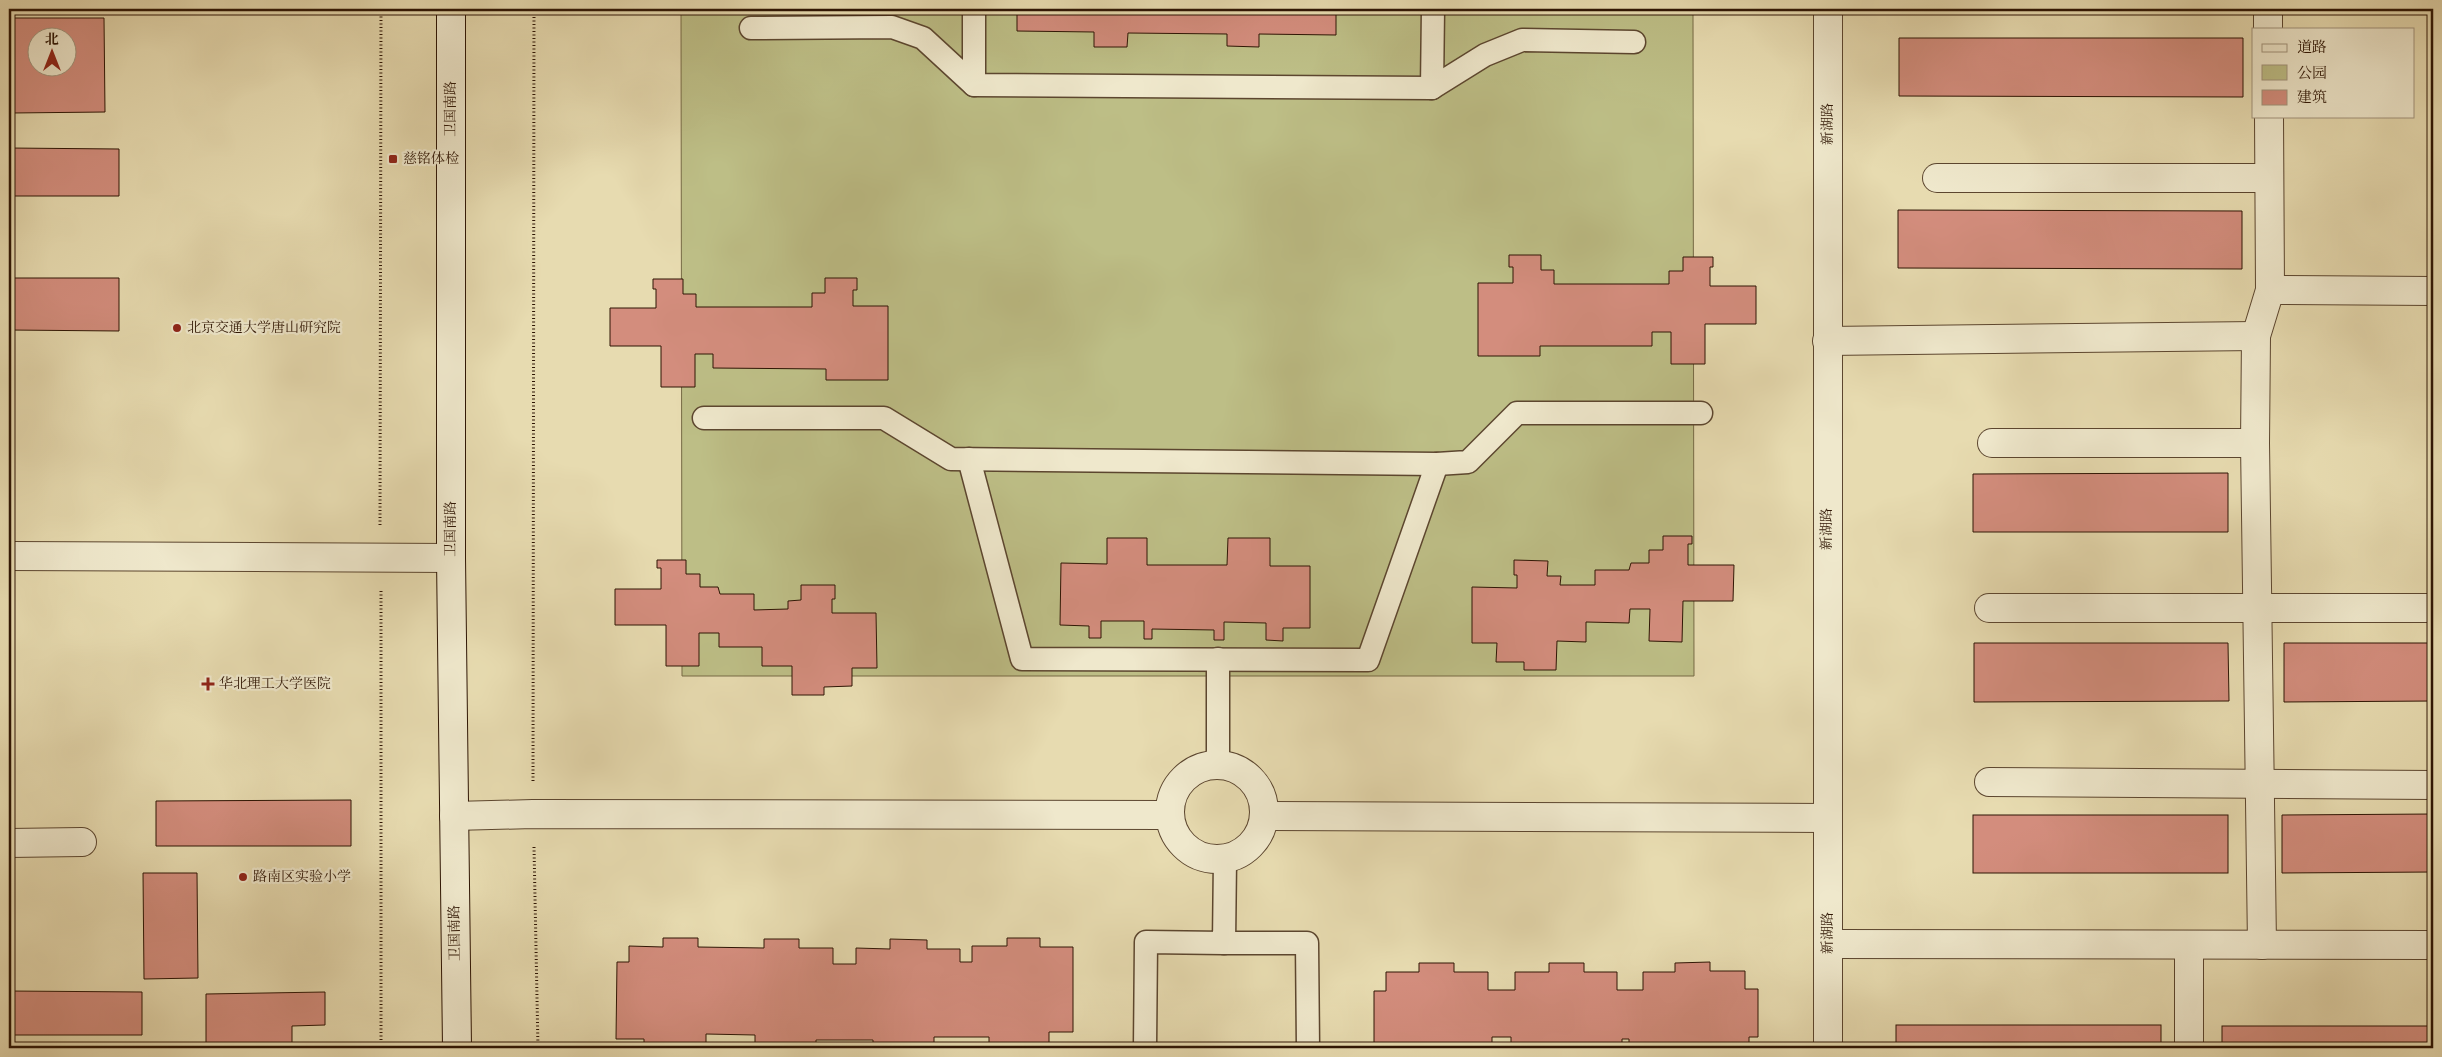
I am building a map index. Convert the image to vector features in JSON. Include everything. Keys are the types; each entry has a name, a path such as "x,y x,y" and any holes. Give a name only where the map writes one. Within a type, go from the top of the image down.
{"street":[{"name":"卫国南路","path":"452,9 451,558 456,1048"},
{"name":"新湖路","path":"1828,9 1828,1048"},
{"path":"2268,9 2268,28"},
{"path":"2262,944 2261,784 2254,444 2256,336 2270,290 2269,118"},
{"path":"1937,178 2269,178"},
{"path":"2270,290 2433,291"},
{"path":"1827,341 2256,336"},
{"path":"1992,444 2254,444"},
{"path":"9,556 451,558"},
{"path":"1989,608 2433,608"},
{"path":"1218,765 1233,768 1246,775 1256,786 1263,800 1264,816 1261,831 1252,844 1239,854 1225,859 1209,859 1194,853 1181,844 1173,830 1170,814 1172,799 1178,786 1189,774 1202,767 1218,765"},
{"path":"1988,782 2433,785"},
{"path":"454,816 533,814 1170,814"},
{"path":"1264,816 1827,818"},
{"path":"9,843 82,842"},
{"path":"1828,944 2433,945"},
{"path":"2189,944 2189,1048"}],"lane":[{"path":"974,9 974,85"},
{"path":"1432,88 1433,9"},
{"path":"751,28 892,27 923,38 974,85 1432,88 1485,55 1522,40 1634,42"},
{"path":"704,418 884,418 952,459 1437,464 1468,462 1517,412 1701,413"},
{"path":"969,459 1022,659 1368,660 1437,464"},
{"path":"1218,659 1218,765"},
{"path":"1224,943 1225,859"},
{"path":"1145,1048 1146,942 1307,943 1308,1048"}],"path":[{"path":"534,9 533,814 538,1048"}],"green space":[{"path":"681,9 1693,9 1694,676 682,676"}],"building":[{"path":"662,9 696,9 696,14 662,14"},
{"path":"1017,9 1336,9 1336,35 1259,34 1259,47 1227,46 1227,34 1128,33 1127,47 1094,47 1094,32 1017,31"},
{"path":"1649,9 1683,9 1683,12 1649,12"},
{"path":"12,18 104,18 105,112 12,113"},
{"path":"1899,38 2243,38 2243,97 1899,96"},
{"path":"9,148 119,149 119,196 9,196"},
{"path":"1898,210 2242,211 2242,269 1898,268"},
{"path":"1509,255 1541,255 1541,270 1554,270 1554,284 1669,284 1669,271 1683,271 1683,257 1713,257 1713,267 1710,267 1710,286 1756,286 1756,324 1705,324 1705,364 1671,364 1671,332 1652,332 1652,346 1540,346 1540,356 1478,356 1478,283 1513,283 1513,267 1509,267"},
{"path":"9,278 119,278 119,331 9,330"},
{"path":"825,278 857,278 857,290 853,290 853,306 888,306 888,380 826,380 826,369 713,368 713,354 695,354 695,387 661,387 661,346 610,346 610,308 656,308 656,289 653,289 653,279 683,279 683,294 696,294 696,307 812,307 812,293 825,293"},
{"path":"2228,473 2228,532 1973,532 1973,474"},
{"path":"1663,536 1692,536 1692,544 1688,544 1688,565 1734,565 1733,601 1683,601 1682,642 1649,641 1650,609 1630,609 1629,623 1586,622 1586,642 1557,641 1556,670 1524,670 1524,662 1496,662 1497,643 1472,643 1472,587 1517,588 1517,575 1514,575 1514,560 1548,561 1547,576 1561,576 1560,585 1595,585 1595,570 1629,570 1631,563 1649,563 1649,550 1663,550"},
{"path":"1107,538 1147,538 1147,565 1227,565 1228,538 1270,538 1270,566 1310,566 1310,628 1283,628 1283,641 1266,640 1266,623 1224,622 1224,640 1214,640 1214,630 1152,629 1152,639 1144,639 1144,621 1101,621 1101,638 1089,638 1089,626 1060,625 1061,563 1107,564"},
{"path":"657,560 686,560 686,574 700,574 700,587 718,587 720,594 754,594 754,610 788,609 788,601 801,600 801,585 835,585 832,613 876,613 877,668 852,668 852,686 824,687 824,695 792,695 792,666 762,666 762,647 719,647 719,633 699,633 699,666 666,666 666,625 615,625 615,589 661,589 661,568 657,568"},
{"path":"1974,643 2228,643 2229,701 1974,702"},
{"path":"2284,643 2433,643 2433,701 2284,702"},
{"path":"351,800 351,846 156,846 156,801"},
{"path":"2433,814 2433,872 2282,873 2282,815"},
{"path":"1973,815 2228,815 2228,873 1973,873"},
{"path":"143,873 197,873 198,978 144,979"},
{"path":"663,938 698,938 698,947 764,948 764,939 799,939 799,948 833,948 833,964 856,964 856,948 890,949 890,939 927,940 927,949 960,949 960,962 972,962 972,946 1007,946 1007,938 1040,938 1040,947 1073,947 1073,1032 1049,1032 1049,1048 989,1048 989,1037 934,1037 934,1048 873,1048 873,1040 816,1040 816,1048 755,1048 755,1035 706,1034 706,1048 644,1048 644,1039 616,1039 617,962 629,962 629,946 663,947"},
{"path":"1710,962 1710,971 1745,971 1745,989 1758,989 1758,1037 1749,1037 1749,1048 1629,1048 1629,1039 1622,1039 1622,1048 1511,1048 1511,1037 1492,1037 1492,1048 1374,1048 1374,991 1386,991 1386,972 1419,972 1419,963 1454,963 1454,972 1488,972 1488,990 1515,990 1515,972 1549,972 1549,963 1584,963 1584,972 1617,972 1617,990 1643,990 1643,972 1675,972 1675,963"},
{"path":"9,991 142,992 142,1035 9,1035"},
{"path":"325,992 325,1025 292,1026 292,1044 206,1044 206,994"},
{"path":"1896,1025 2161,1025 2161,1048 1896,1048"},
{"path":"2222,1026 2433,1026 2433,1048 2222,1048"}],"place":[{"name":"慈铭体检","path":"393,159"},
{"name":"北京交通大学唐山研究院","path":"177,328"},
{"name":"华北理工大学医院","path":"208,684"},
{"name":"路南区实验小学","path":"243,877"}]}
